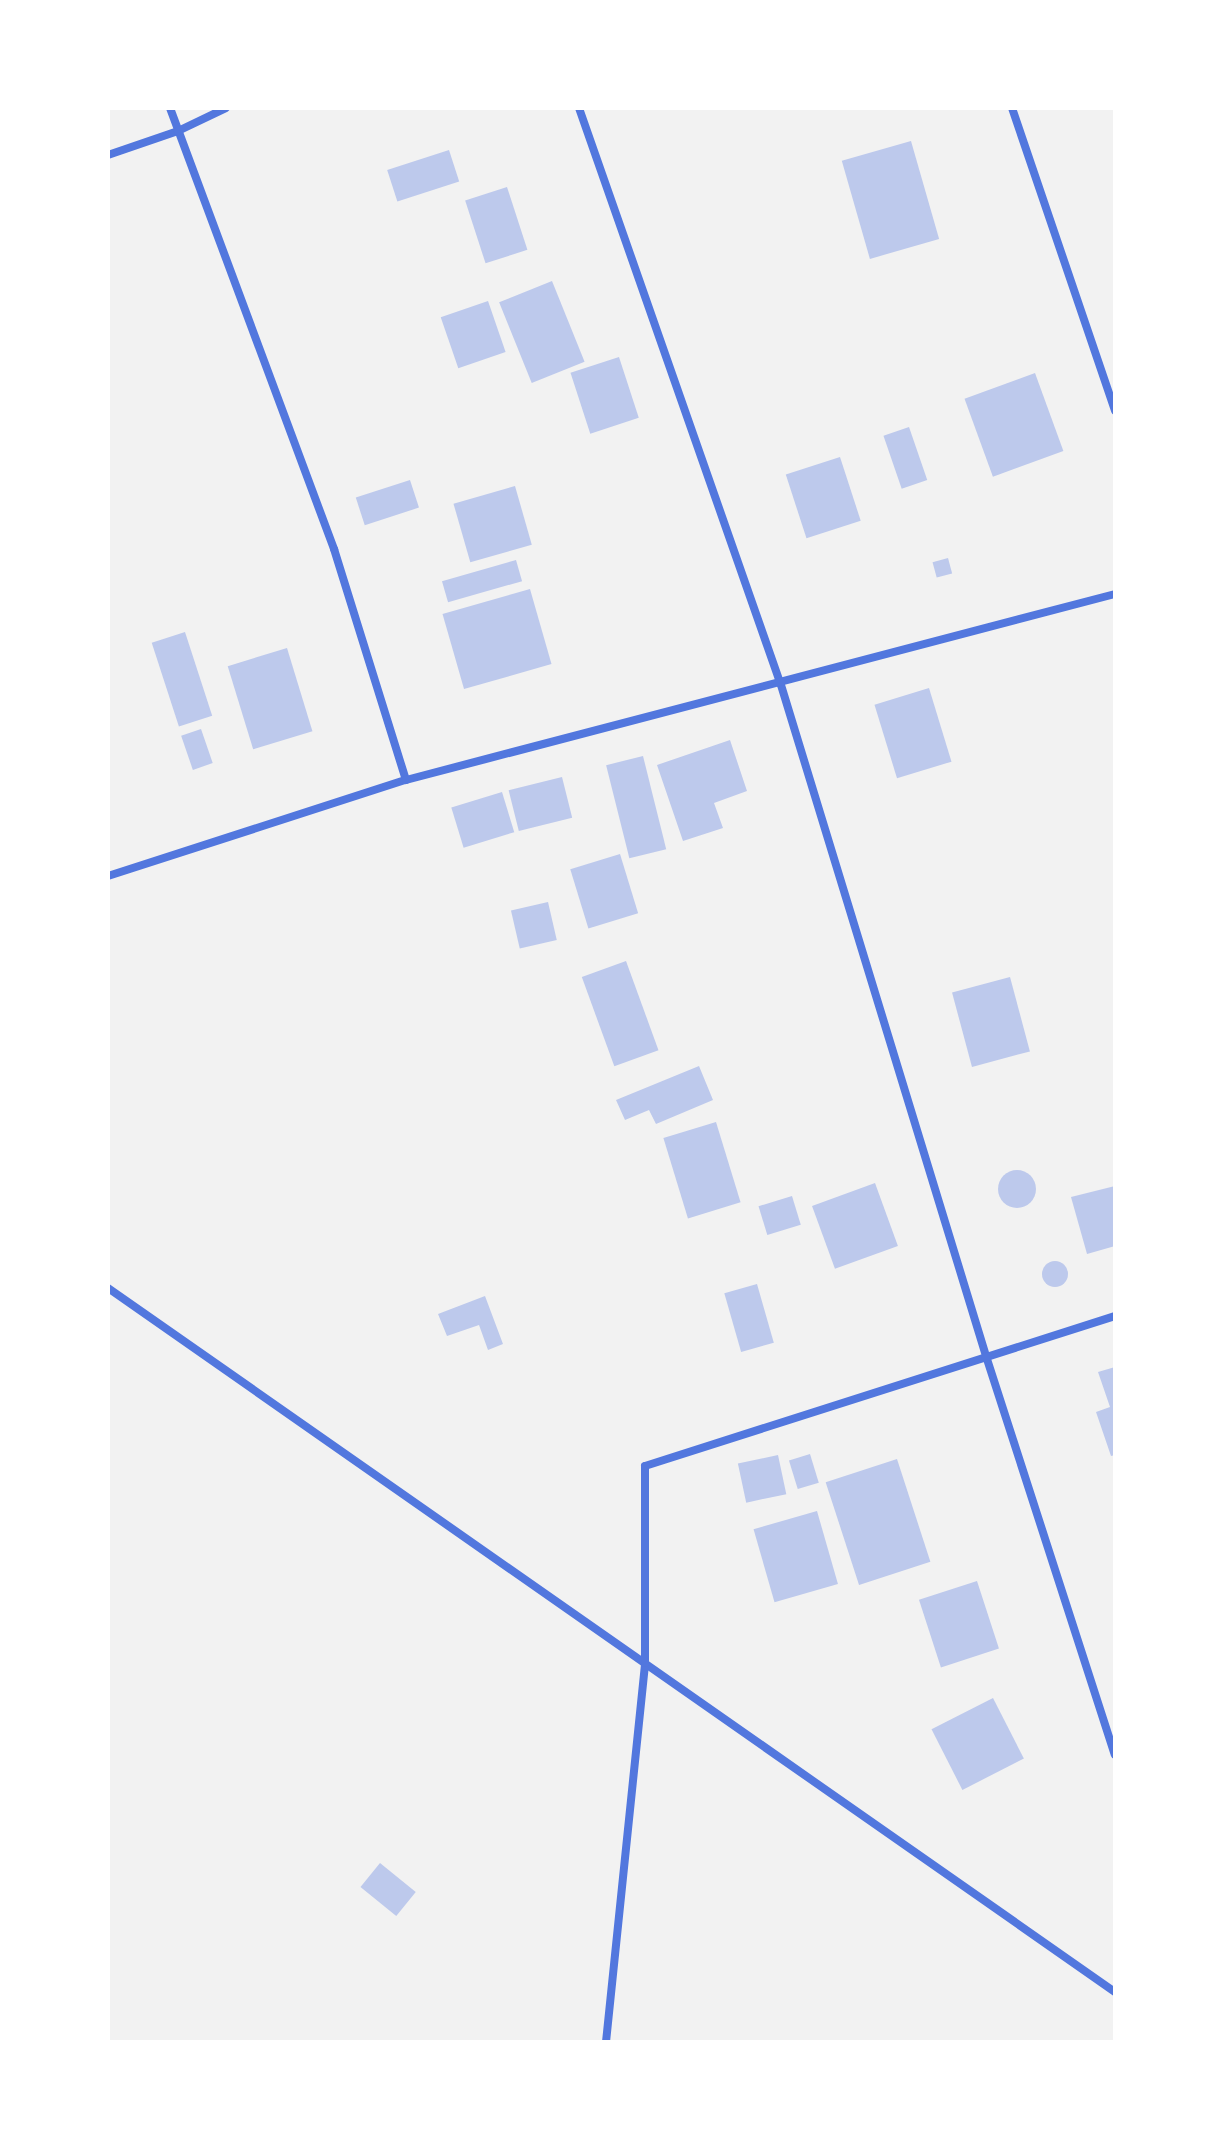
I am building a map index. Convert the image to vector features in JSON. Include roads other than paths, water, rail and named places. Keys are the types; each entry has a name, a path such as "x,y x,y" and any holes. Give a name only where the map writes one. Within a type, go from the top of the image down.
{"street":[{"path":"170,108 334,549 406,780"},
{"path":"108,155 178,131 226,108"},
{"path":"579,108 781,685 986,1356 1115,1755"},
{"path":"1012,108 1115,411"},
{"path":"108,876 406,780 781,685 1115,594"},
{"path":"108,1288 1115,1992"},
{"path":"606,2042 645,1663 645,1466 1115,1316"}]}
